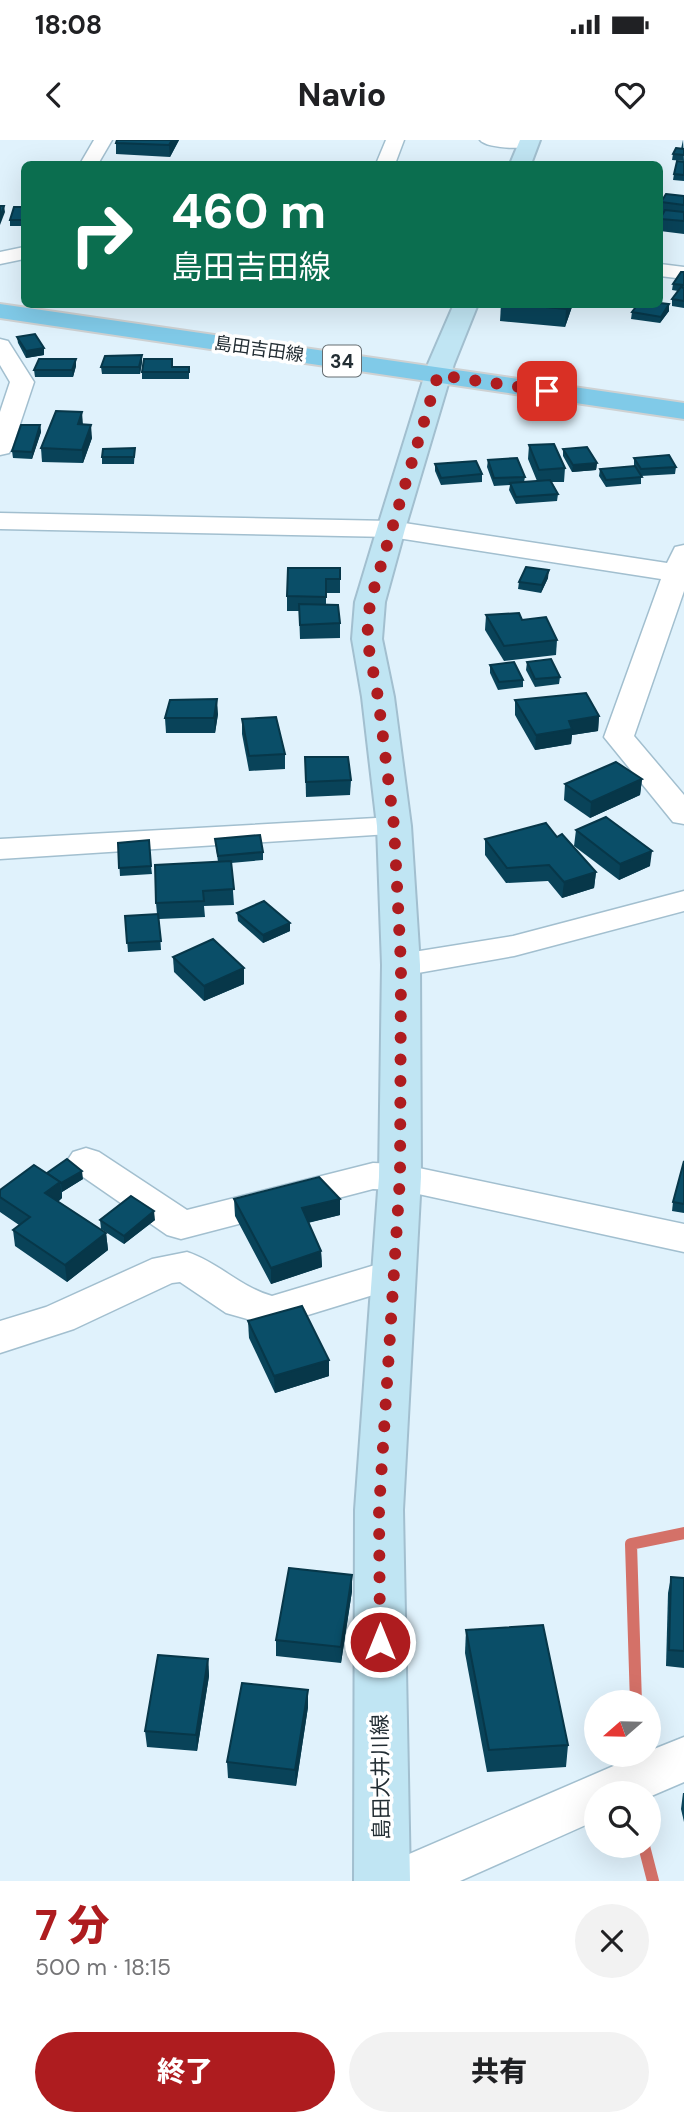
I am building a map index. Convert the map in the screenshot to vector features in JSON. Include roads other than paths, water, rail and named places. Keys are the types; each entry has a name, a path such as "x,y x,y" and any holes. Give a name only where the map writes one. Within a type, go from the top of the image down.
{"main road":[{"path":"522,161 530,141"},
{"name":"島田吉田線","path":"6,308 440,369 684,398"},
{"name":"島田吉田線","path":"66,308 684,411"},
{"name":"島田大井川線","path":"382,1881 379,1510 400,1177 401,965 394,826 378,697 367,639 370,602 391,529 440,369 464,308"}],"street":[{"path":"91,161 103,140"},
{"path":"387,161 395,140"},
{"path":"489,140 530,141"},
{"path":"0,258 21,254"},
{"path":"663,270 684,273"},
{"path":"0,346 22,383 0,448"},
{"path":"0,521 391,529 682,567 619,737 684,815"},
{"path":"0,849 394,826"},
{"path":"401,965 514,946 684,901"},
{"path":"86,1161 181,1225 373,1176 400,1177 684,1238"},
{"path":"0,1337 60,1318 166,1269 187,1267 240,1302 272,1311 395,1274"},
{"path":"632,1781 684,1759"},
{"path":"404,1881 584,1802"}],"waterway":[{"path":"636,1690 631,1544 684,1533"},
{"path":"647,1858 653,1881"}]}
